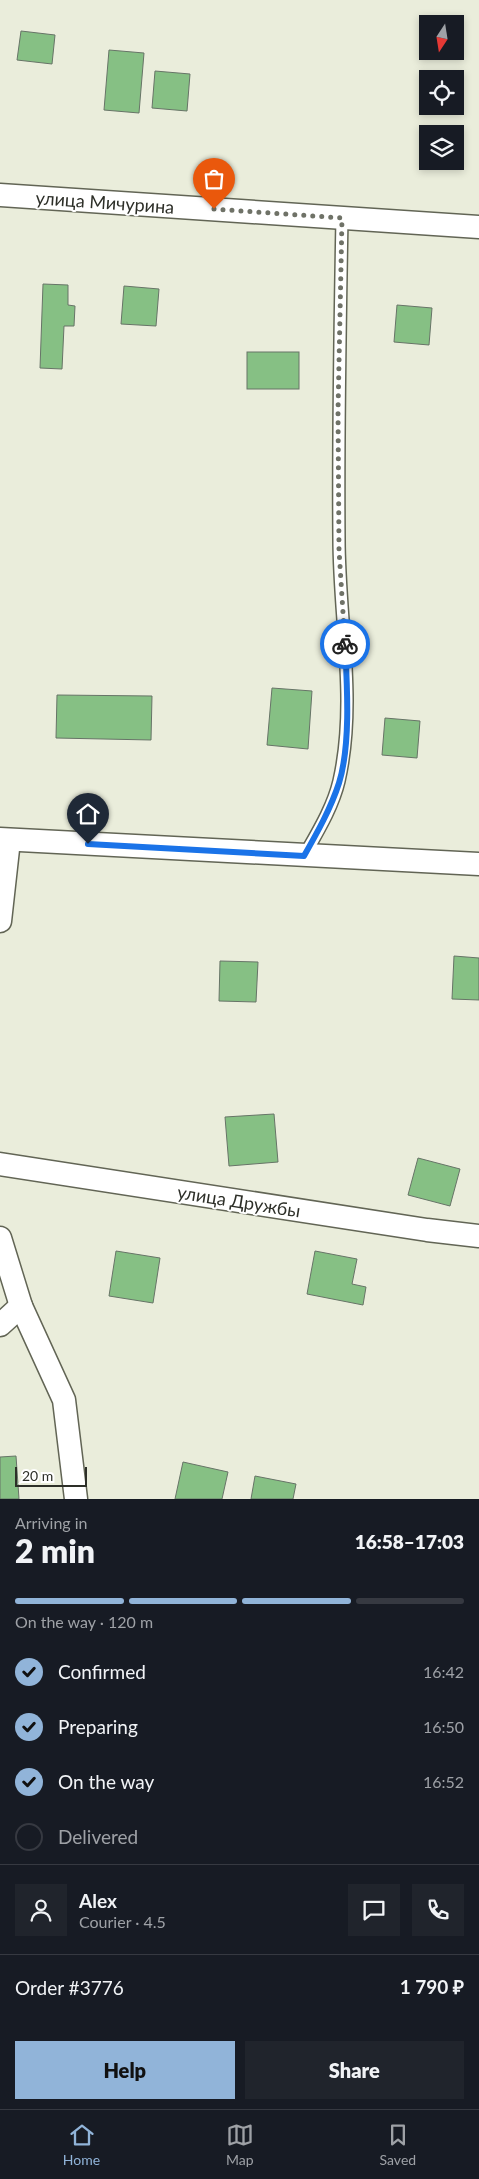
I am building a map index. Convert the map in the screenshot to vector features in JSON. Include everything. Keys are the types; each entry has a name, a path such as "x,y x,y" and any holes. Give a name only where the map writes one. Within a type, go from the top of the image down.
{"street":[{"name":"улица Мичурина","path":"0,195 479,227"},
{"path":"0,921 4,840 304,856 420,859 479,864"},
{"name":"улица Дружбы","path":"0,1164 427,1230 479,1236"},
{"path":"0,1238 21,1306 64,1400 76,1499"},
{"path":"0,1325 21,1306"}],"lane":[{"path":"304,856 322,823 339,783 345,748 347,678 339,540 338,411 342,218"}],"building":[{"path":"21,31 55,35 52,64 17,60"},
{"path":"109,50 144,53 139,113 104,110"},
{"path":"155,71 190,74 187,111 152,108"},
{"path":"43,284 68,285 68,305 75,306 74,326 64,326 62,369 40,368"},
{"path":"124,286 159,289 156,326 121,324"},
{"path":"397,305 432,308 429,345 394,342"},
{"path":"247,352 299,352 299,389 247,389"},
{"path":"272,688 312,691 308,749 267,745"},
{"path":"57,695 152,696 151,740 56,738"},
{"path":"385,718 420,721 417,758 382,755"},
{"path":"454,956 479,958 479,1000 452,999"},
{"path":"220,961 258,962 256,1002 219,1001"},
{"path":"274,1114 278,1162 229,1166 225,1117"},
{"path":"418,1158 460,1169 450,1206 408,1195"},
{"path":"116,1251 160,1258 153,1303 109,1296"},
{"path":"315,1251 357,1259 352,1284 366,1287 363,1305 307,1294"},
{"path":"16,1456 19,1499 0,1499 0,1457"},
{"path":"183,1462 228,1472 222,1499 175,1499"},
{"path":"255,1476 296,1484 293,1499 251,1499"}],"way so far":[{"path":"214,209 342,218 338,411 339,550 345,644"}],"route":[{"path":"88,844 304,856 322,823 339,783 345,748 347,678 345,644"}]}
